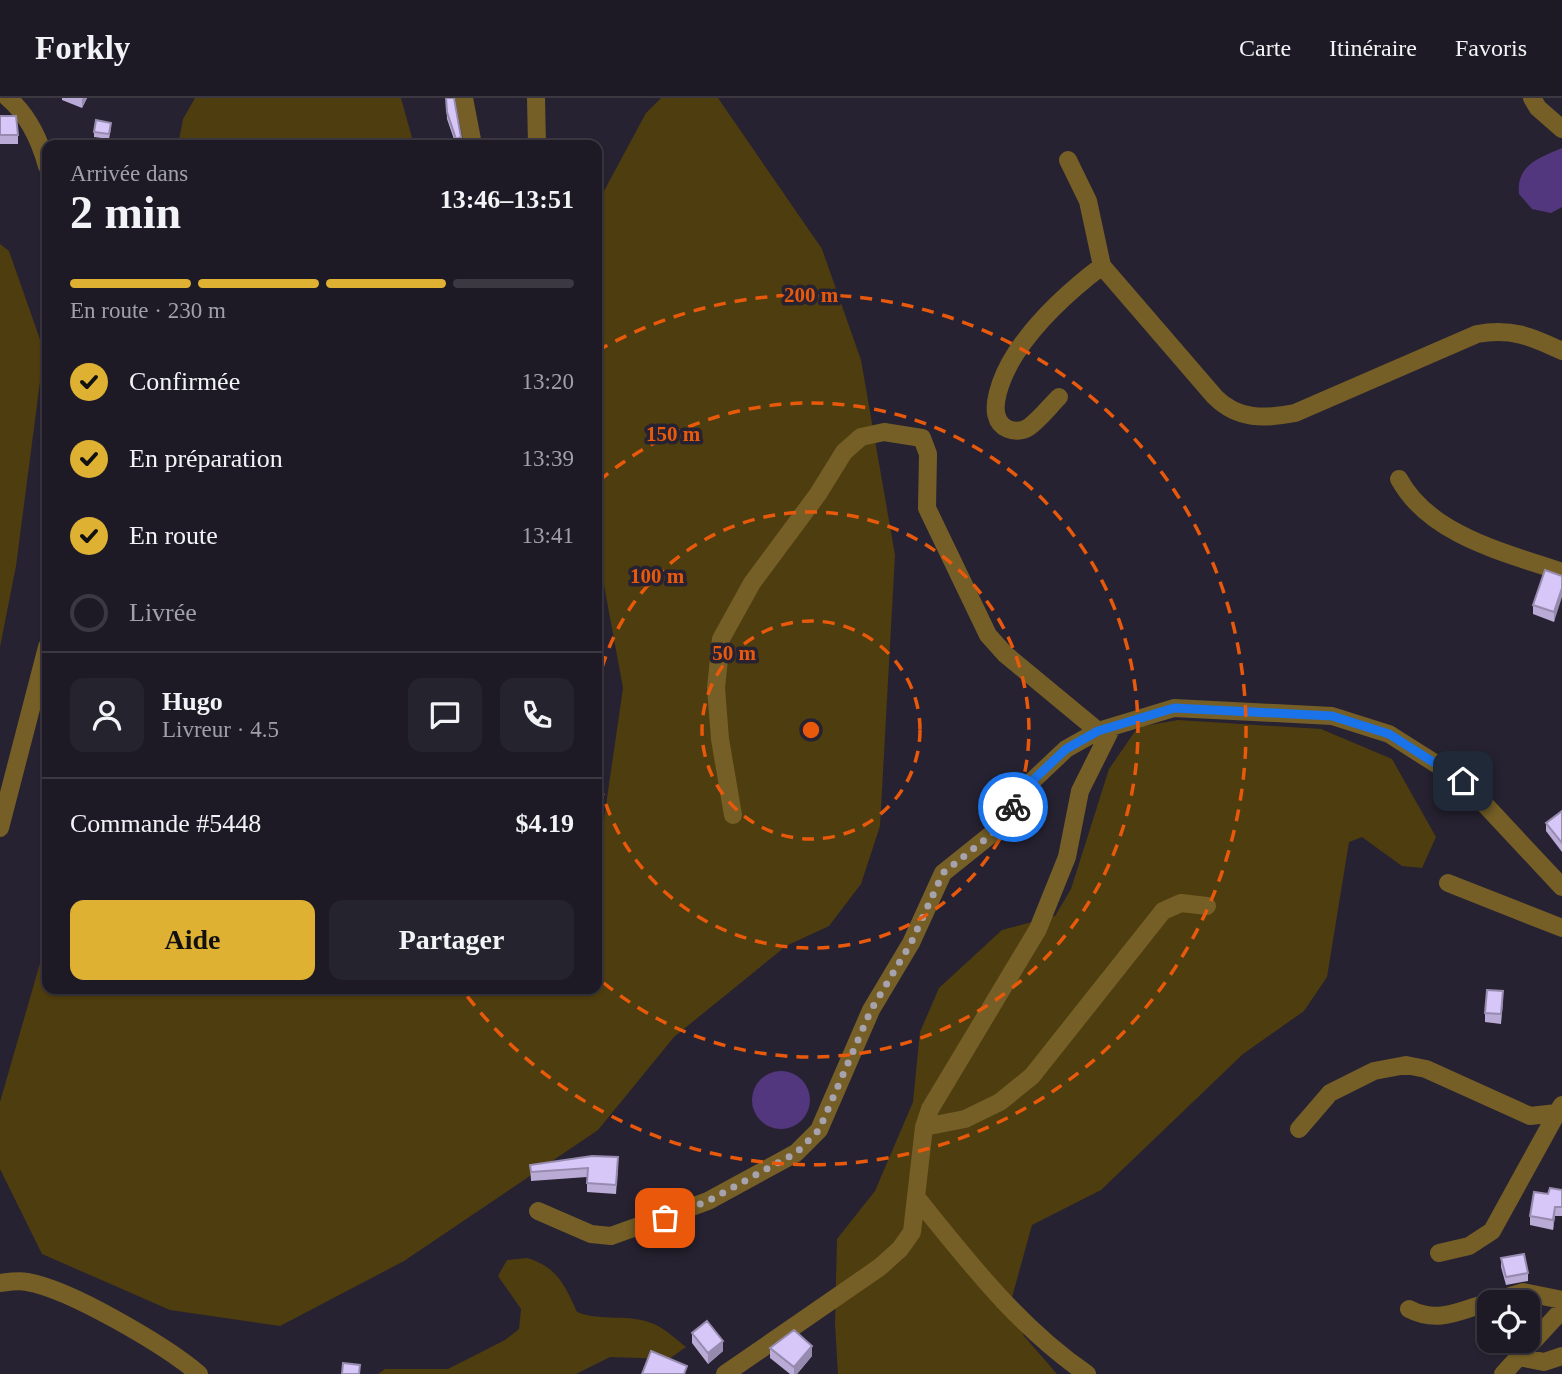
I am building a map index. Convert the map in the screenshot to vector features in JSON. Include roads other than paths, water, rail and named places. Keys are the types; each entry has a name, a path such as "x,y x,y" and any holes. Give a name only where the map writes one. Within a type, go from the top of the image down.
{"street":[{"path":"8,98 20,108 42,149"},
{"path":"464,98 472,140"},
{"path":"536,98 537,140"},
{"path":"1539,101 1562,129"},
{"path":"1068,160 1088,201 1102,266 1215,397 1226,408 1245,416 1269,419 1295,413 1477,334 1502,329 1536,338 1562,351"},
{"path":"1059,397 1028,428 1016,431 1004,428 995,414 996,403 1014,355 1043,318 1069,291 1102,266"},
{"path":"733,815 720,739 716,688 721,639 752,583 818,494 844,452 861,437 884,432 922,438 928,454 927,508 988,635 1005,654 1105,730"},
{"path":"1399,479 1416,503 1467,537 1519,561 1562,572"},
{"path":"0,828 42,666"},
{"path":"538,1211 591,1234 611,1236 708,1201 796,1153 819,1130 871,1010 911,943 943,873 993,833 1029,784 1066,749 1105,730 1174,708 1332,716 1389,734 1463,781 1562,887"},
{"path":"725,1374 880,1267 900,1249 912,1232 924,1127 930,1109 1038,929 1067,857 1080,792 1105,730"},
{"path":"1448,883 1562,928"},
{"path":"924,1127 965,1119 1000,1102 1032,1076 1163,911 1181,903 1207,906"},
{"path":"1299,1129 1330,1093 1374,1072 1406,1065 1426,1069 1530,1116 1559,1109"},
{"path":"1439,1253 1469,1246 1492,1231 1559,1109"},
{"path":"916,1197 995,1292 1040,1338 1087,1374"},
{"path":"0,1283 27,1281 82,1303 176,1355 199,1374"},
{"path":"1540,1295 1562,1300"},
{"path":"1409,1309 1425,1318 1441,1317 1477,1306"},
{"path":"1503,1374 1562,1310"},
{"path":"1519,1357 1544,1362 1562,1356"}]}
